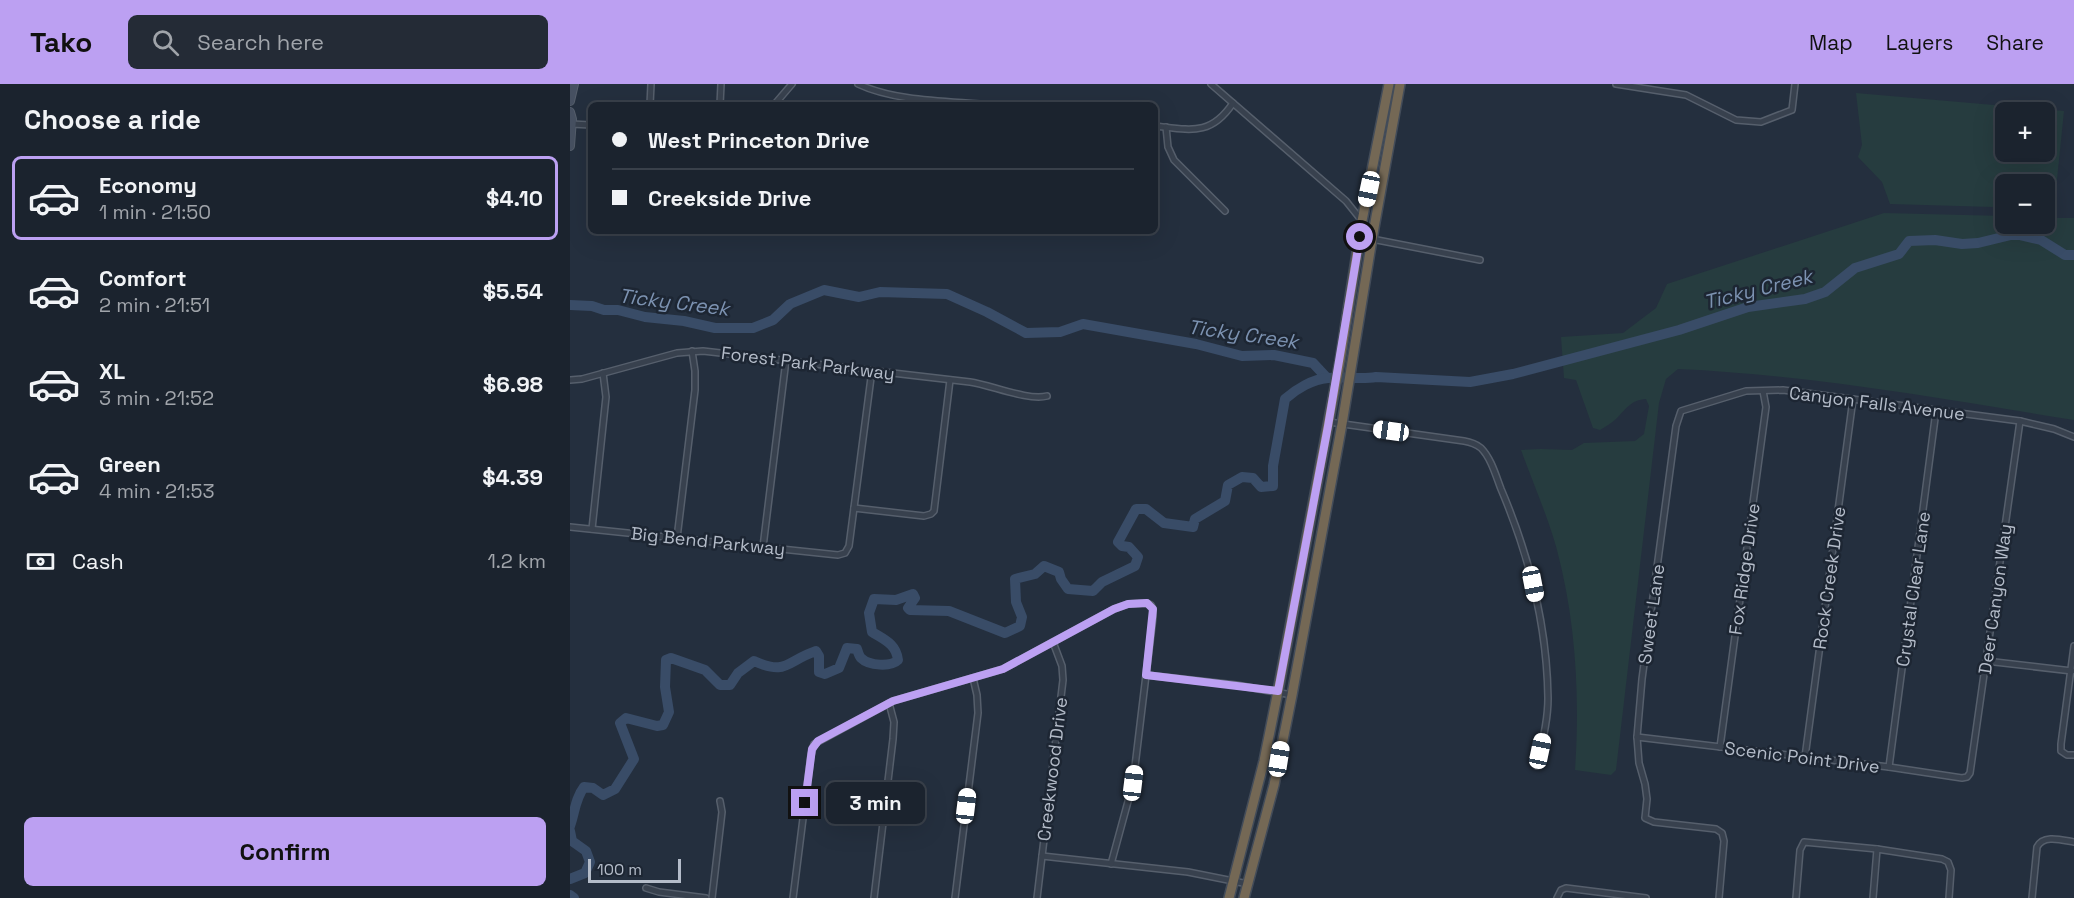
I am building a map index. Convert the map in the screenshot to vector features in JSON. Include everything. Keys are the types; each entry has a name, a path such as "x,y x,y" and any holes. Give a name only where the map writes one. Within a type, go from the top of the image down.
{"highway":[{"path":"1229,898 1264,760 1278,691 1340,361 1362,221 1389,84"},
{"path":"1244,898 1274,784 1292,694 1342,424 1400,84"}],"street":[{"path":"570,101 574,84"},
{"path":"650,102 651,84"},
{"path":"720,102 721,84"},
{"path":"777,102 792,84"},
{"path":"858,84 878,92 963,102"},
{"path":"1210,84 1333,190 1362,221 1372,238 1480,260"},
{"path":"1616,84 1686,95 1736,120 1761,122 1792,110 1795,84"},
{"path":"1158,126 1208,128 1219,120 1233,103"},
{"path":"570,112 572,124 570,146"},
{"path":"572,124 588,125"},
{"path":"1166,127 1166,141 1174,160 1225,212"},
{"path":"677,538 695,390 692,351"},
{"name":"Forest Park Parkway","path":"570,380 677,353 713,351 987,385 1035,398 1047,396"},
{"path":"764,547 786,360"},
{"path":"872,370 854,508 924,516 934,512 950,380"},
{"path":"592,529 606,397 603,373"},
{"name":"Canyon Falls Avenue","path":"1681,411 1746,391 1783,390 2020,421 2054,429 2074,437"},
{"name":"Fox Ridge Drive","path":"1720,747 1766,406 1763,391"},
{"name":"Rock Creek Drive","path":"1805,757 1853,399"},
{"name":"Sweet Lane","path":"1681,411 1676,426 1646,651 1637,737 1639,763 1647,799 1645,818 1654,822 1716,829 1722,833 1724,841 1719,898"},
{"name":"Crystal Clear Lane","path":"1889,767 1936,411"},
{"name":"Deer Canyon Way","path":"1967,777 1970,773 2020,421"},
{"path":"1329,422 1464,441 1480,447 1490,461 1525,553 1539,614 1548,698 1545,730 1537,766"},
{"name":"Big Bend Parkway","path":"570,527 838,555 845,553 849,546 854,508"},
{"path":"793,898 810,755 814,744 889,703 1003,669 1114,609 1140,603 1151,605 1153,617 1133,783 1112,864"},
{"name":"Creekwood Drive","path":"1037,898 1063,680 1060,660 1053,642"},
{"path":"2074,646 2061,751 2074,756"},
{"path":"1986,661 2072,671"},
{"path":"1146,675 1292,694"},
{"path":"955,898 978,713 973,678"},
{"path":"874,898 893,739 894,722 889,703"},
{"name":"Scenic Point Drive","path":"1637,737 1967,777"},
{"path":"712,898 722,812 720,801"},
{"path":"2032,898 2039,842 2045,839 2074,842"},
{"path":"1796,898 1800,850 1804,842 1935,857 1948,862 1951,870 1949,898"},
{"path":"1873,898 1877,849"},
{"path":"1042,856 1188,872 1249,884"},
{"path":"646,888 659,892 706,898"},
{"path":"1557,898 1561,890 1566,888 1646,898"}],"green space":[{"path":"1856,93 1995,105 1995,162 2055,162 2055,110 2064,111 2055,199 2055,174 1995,174 1995,207 1890,204 1882,182 1858,157 1862,145"},
{"path":"1884,213 1995,216 1995,234 2055,234 2055,218 2074,218 2074,420 1827,382 1678,369 1666,379 1659,403 1616,770 1611,775 1575,770 1577,687 1569,604 1557,550 1521,450 1572,450 1584,443 1635,441 1644,434 1649,406 1646,399 1630,405 1600,430 1593,428 1576,380 1564,378 1561,337 1623,333 1656,308 1667,284"}],"waterway":[{"path":"570,826 577,801 584,787 593,788 603,795 615,789 634,759 620,723 626,718 657,726 663,725 669,712 665,687 666,660 671,658 705,670 720,685 730,685 738,673 754,661 780,667 816,651 819,656 819,672 825,674 839,668 847,648 857,649 861,658 869,663 890,664 898,660 895,650 889,643 872,632 869,613 874,599 896,600 913,594 915,598 908,608 910,610 949,611 1005,633 1020,626 1022,617 1016,602 1015,579 1035,574 1044,566 1059,572 1068,589 1093,591 1102,582 1135,566 1138,557 1129,547 1122,546 1118,542 1136,509 1146,509 1164,523 1193,527 1195,519 1225,501 1228,485 1242,477 1253,478 1261,487 1273,486 1273,466 1285,399 1311,382 1340,377 1470,382 1513,374 1679,330 1748,307 1805,299 1825,292 1855,268 1899,254 1909,241 1978,243 2015,234 2041,240 2065,255 2074,255"},
{"name":"Ticky Creek","path":"570,305 618,310 645,317 684,321 715,328 753,328 773,320 790,304 824,290 859,297 880,292 947,294 1026,333 1060,332 1083,324 1196,344 1242,356 1274,355 1313,363 1327,378"},
{"path":"570,831 572,841 586,851 590,862 585,873 570,879"},
{"path":"570,895 574,898"}],"route":[{"path":"805,803 812,749 818,741 893,701 1003,669 1096,617 1128,604 1147,603 1153,609 1146,675 1278,691 1340,361 1360,237"}]}
